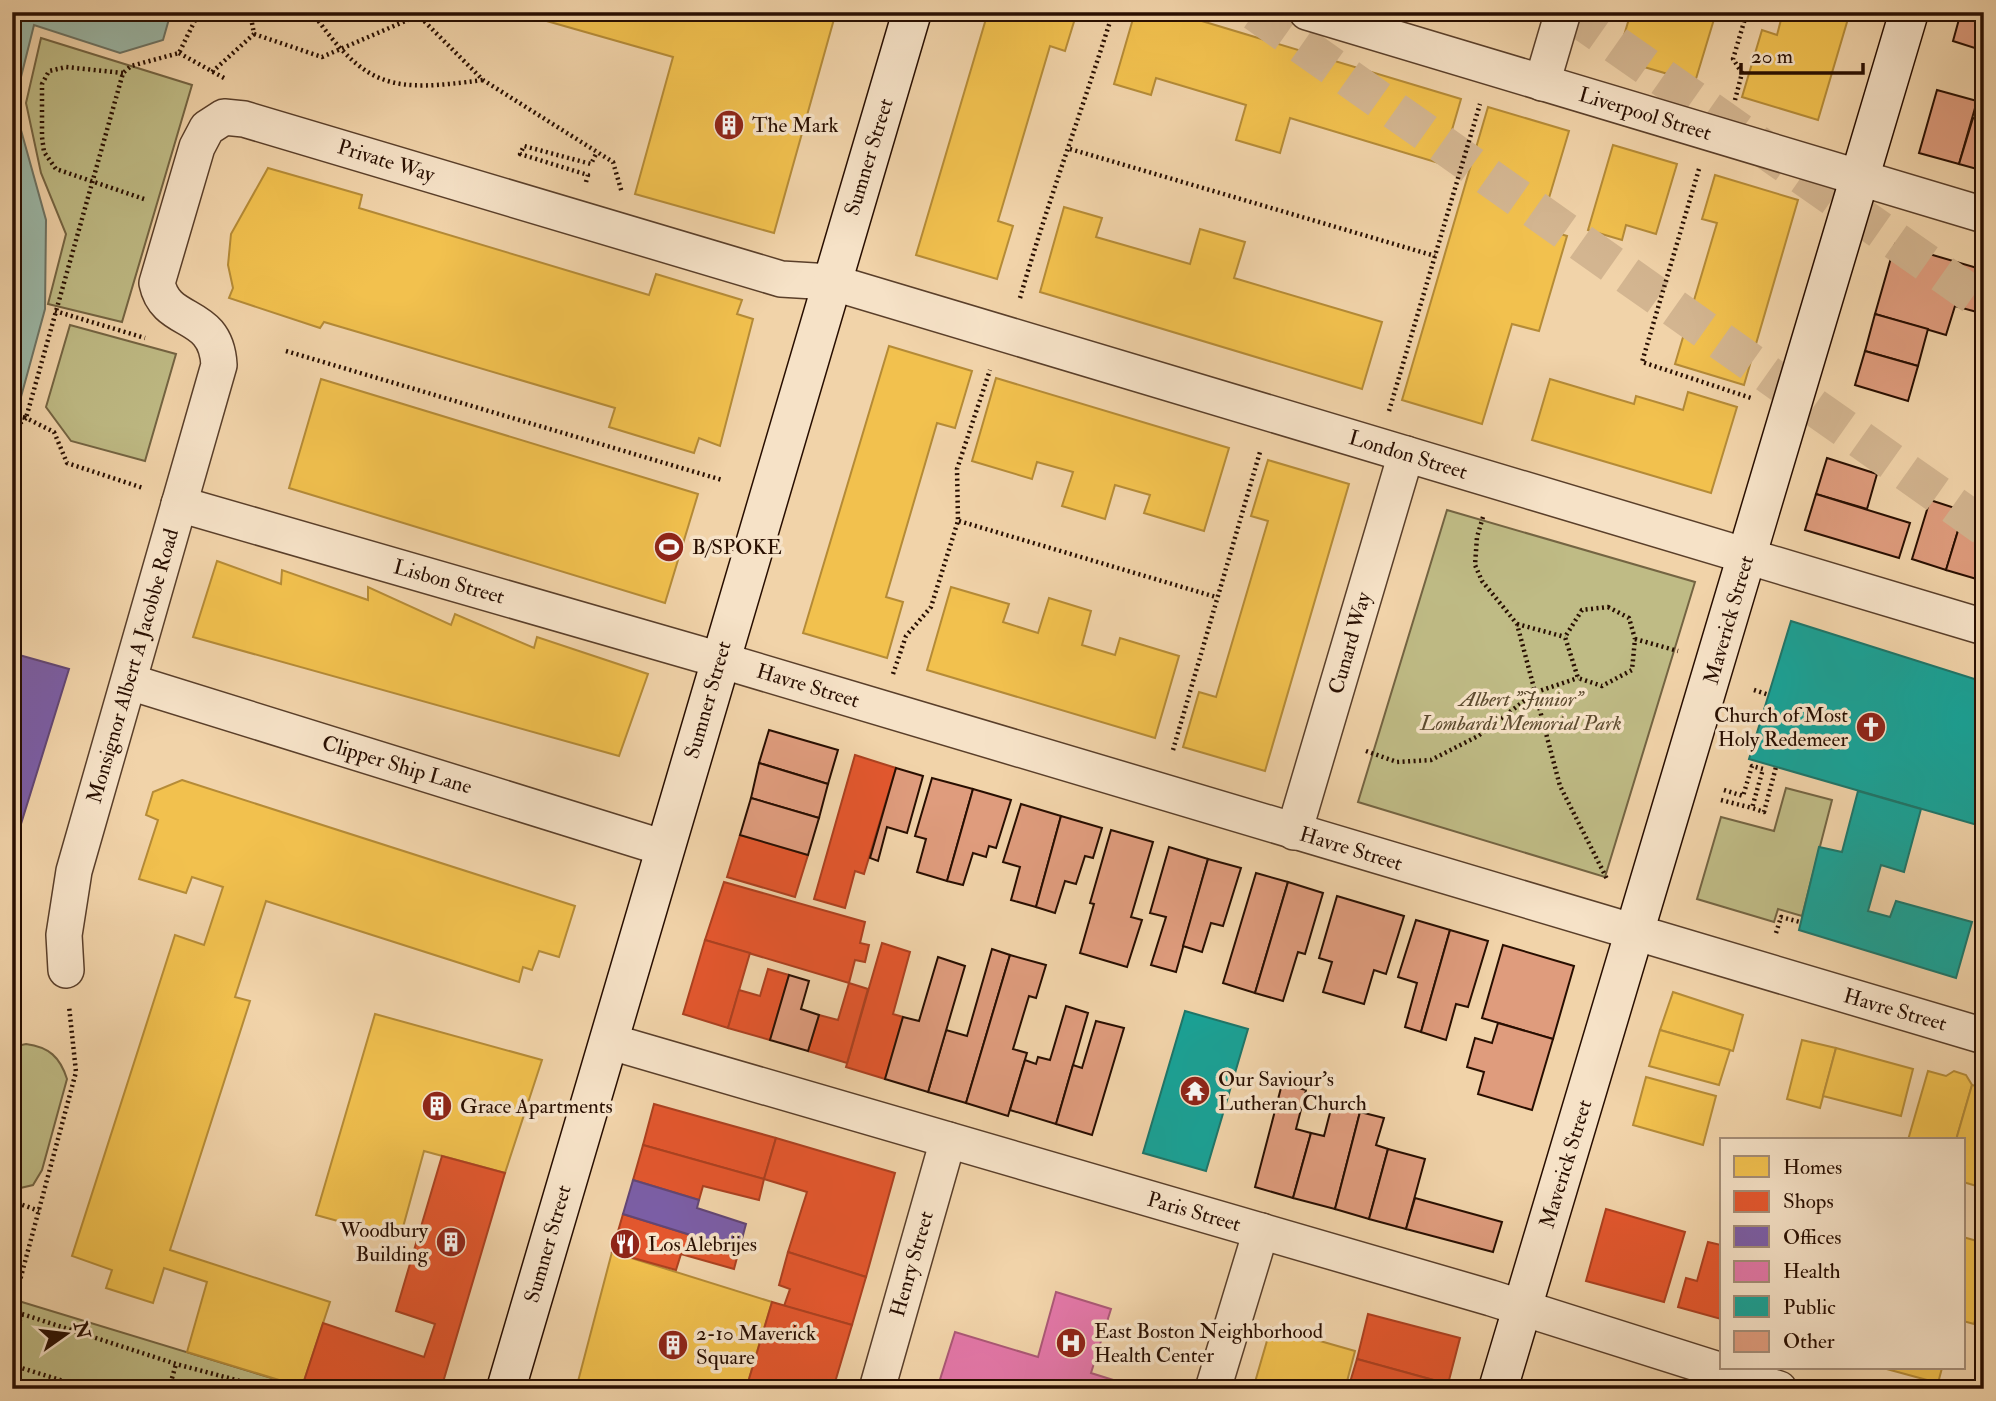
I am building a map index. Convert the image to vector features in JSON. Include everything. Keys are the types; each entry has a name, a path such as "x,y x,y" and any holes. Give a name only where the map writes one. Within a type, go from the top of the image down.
{"street":[{"name":"Sumner Street","path":"506,1389 912,12"},
{"name":"Liverpool Street","path":"1307,12 1984,215"},
{"path":"1542,83 1563,12"},
{"name":"Maverick Street","path":"1498,1389 1909,12"},
{"name":"Private Way","path":"219,365 218,346 210,334 160,298 157,283 197,147 207,128 224,117 244,119 781,279 831,282"},
{"name":"London Street","path":"831,282 1984,627"},
{"name":"Monsignor Albert A Jacobbe Road","path":"66,970 64,936 68,899 219,365"},
{"name":"Cunard Way","path":"1294,832 1406,454"},
{"name":"Lisbon Street","path":"179,504 720,660"},
{"name":"Havre Street","path":"720,660 1984,1036"},
{"name":"Clipper Ship Lane","path":"130,682 664,848"},
{"name":"Paris Street","path":"608,1041 1522,1307 1779,1389"},
{"name":"Henry Street","path":"877,1389 948,1140"},
{"path":"1213,1389 1261,1231"}],"path":[{"path":"179,53 200,12"},
{"path":"250,12 254,34"},
{"path":"312,12 338,49 355,66 388,81 421,88 483,80"},
{"path":"411,12 483,80 613,162 625,200"},
{"path":"1018,304 1043,218 1070,149 1113,12"},
{"path":"1734,108 1742,73 1733,58 1746,12"},
{"path":"254,34 323,57 418,16"},
{"path":"212,72 254,34"},
{"path":"12,430 26,418 122,73 131,66 179,53 228,80"},
{"path":"122,73 66,67 49,71 41,84 44,152 56,169 150,201"},
{"path":"1389,412 1480,103"},
{"path":"585,188 588,175 520,154 524,146 591,164 597,152"},
{"path":"1070,149 1435,256"},
{"path":"1700,168 1642,362 1757,400"},
{"path":"55,312 148,339"},
{"path":"286,351 722,480"},
{"path":"892,675 906,636 931,607 958,521 957,469 990,370"},
{"path":"12,415 26,418 54,432 67,463 144,488"},
{"path":"1173,750 1261,449"},
{"path":"1484,513 1476,537 1475,565 1482,581 1517,624 1560,786 1610,885"},
{"path":"958,521 1216,597"},
{"path":"1366,751 1397,762 1431,761 1478,736 1535,692 1578,678 1602,687 1632,670 1635,639 1629,618 1608,607 1582,610 1565,637 1578,678"},
{"path":"1517,624 1565,637"},
{"path":"1635,639 1684,652"},
{"path":"1754,690 1769,695"},
{"path":"1724,790 1744,796 1752,766 1763,769 1752,808"},
{"path":"1721,800 1764,812 1776,767"},
{"path":"1776,933 1781,917 1800,922"},
{"path":"66,970 76,1072 12,1310 176,1364 270,1389"},
{"path":"12,1201 39,1211"},
{"path":"12,1343 22,1314"},
{"path":"1984,1348 1976,1374 1984,1376"},
{"path":"169,1389 176,1364"},
{"path":"12,1365 89,1389"}],"green space":[{"path":"41,38 192,85 122,322 48,304 66,234 41,173 26,103"},
{"path":"70,325 176,354 145,461 71,441 46,407"},
{"name":"Albert \"Junior\" Lombardi Memorial Park","path":"1447,510 1695,582 1605,877 1358,802"},
{"path":"1786,788 1832,800 1802,916 1778,909 1774,922 1697,899 1721,817 1774,831"},
{"path":"26,1044 52,1054 67,1079 42,1170 33,1185 12,1190 12,1047"},
{"path":"12,1299 308,1389 12,1389"}],"shaded area":[{"path":"12,12 171,12 163,40 120,53 34,25 14,105 46,220 45,309 21,397 12,399"}],"building: Homes":[{"name":"The Mark","path":"515,12 836,12 774,233 635,194 673,57"},
{"path":"988,12 1077,12 1065,51 1050,46 998,221 1013,226 997,279 916,255"},
{"path":"1135,12 1172,12 1461,99 1442,164 1290,118 1280,153 1236,140 1246,105 1156,78 1151,95 1114,84"},
{"path":"1461,12 1492,12 1489,21"},
{"path":"1631,12 1703,12 1715,16 1695,82 1617,59"},
{"path":"1783,12 1850,12 1818,120 1742,97 1762,30 1777,35"},
{"path":"1488,107 1569,131 1540,228 1567,236 1539,331 1512,324 1482,424 1402,400"},
{"path":"1613,145 1677,164 1656,234 1626,225 1622,240 1588,230"},
{"path":"268,168 362,195 359,208 649,295 656,274 742,300 737,314 753,319 720,446 699,438 694,453 609,427 615,408 324,322 320,328 229,298 233,288 228,265 231,234"},
{"path":"1715,175 1798,200 1744,385 1675,364 1717,223 1702,219"},
{"path":"1064,207 1102,218 1096,237 1190,264 1200,229 1245,242 1234,278 1382,322 1362,389 1040,292"},
{"path":"889,346 972,371 955,428 937,423 886,597 903,602 887,658 803,633"},
{"path":"996,378 1229,448 1204,531 1144,513 1150,495 1115,485 1105,519 1062,506 1073,472 1037,462 1032,479 972,461"},
{"path":"321,379 698,494 665,603 289,488"},
{"path":"1550,379 1634,404 1636,396 1683,410 1688,392 1737,407 1711,493 1532,440"},
{"path":"1268,460 1349,484 1265,771 1183,747 1199,692 1216,697 1268,521 1251,516"},
{"path":"217,561 281,584 282,570 368,600 368,587 451,625 455,614 534,648 537,637 648,674 619,756 193,637"},
{"path":"951,587 1009,604 1003,622 1038,633 1049,598 1091,611 1082,645 1115,655 1120,638 1179,656 1155,738 927,670"},
{"path":"182,780 575,906 559,957 539,951 532,970 523,967 519,982 266,901 235,997 250,1001 170,1250 330,1302 302,1387 187,1352 207,1282 164,1268 153,1303 106,1288 112,1270 72,1256 175,935 204,945 223,887 192,877 186,893 139,879 158,820 146,815 153,792"},
{"path":"1673,992 1743,1015 1733,1051 1660,1030"},
{"name":"Grace Apartments","path":"375,1014 542,1060 505,1173 424,1151 400,1238 316,1215"},
{"path":"1660,1030 1730,1050 1719,1085 1649,1066"},
{"path":"1802,1040 1836,1048 1820,1108 1787,1099"},
{"path":"1836,1048 1913,1069 1901,1116 1823,1096"},
{"path":"1928,1071 1946,1076 1954,1071 1966,1075 1972,1085 1957,1138 1909,1138"},
{"path":"1646,1077 1716,1096 1703,1145 1633,1125"},
{"path":"1972,1085 1984,1088 1984,1178 1980,1187 1965,1183 1965,1138 1957,1138"},
{"path":"1965,1238 1984,1243 1984,1287 1974,1324 1965,1322"},
{"name":"2-10 Maverick Square","path":"612,1252 772,1302 746,1389 576,1389"},
{"path":"1271,1327 1355,1351 1345,1389 1253,1389"},
{"path":"1890,1370 1941,1370 1938,1383"}],"building: Shops":[{"path":"855,755 896,768 864,874 855,871 845,908 814,899"},
{"path":"740,835 808,855 795,897 727,877"},
{"path":"724,882 865,922 860,943 869,945 865,962 855,960 849,983 705,940"},
{"path":"705,940 750,953 728,1028 683,1014"},
{"path":"882,943 910,952 893,1014 903,1017 885,1079 846,1067"},
{"path":"768,969 789,975 770,1040 728,1028 739,990 760,996"},
{"path":"849,983 868,989 847,1063 808,1051 819,1015 838,1020"},
{"path":"654,1104 776,1138 764,1179 643,1145"},
{"path":"776,1138 895,1173 866,1277 788,1252 807,1192 764,1179"},
{"path":"643,1145 764,1179 759,1200 703,1186 699,1200 633,1180"},
{"name":"Woodbury Building","path":"442,1156 505,1173 441,1389 302,1387 323,1323 424,1357 435,1324 396,1311"},
{"path":"1606,1209 1685,1232 1664,1302 1586,1281"},
{"path":"623,1214 739,1250 734,1269 681,1254 676,1270 612,1252"},
{"path":"1708,1242 1720,1245 1720,1319 1678,1307 1686,1278 1697,1281"},
{"path":"788,1252 866,1277 852,1325 784,1306 790,1289 779,1285"},
{"path":"772,1302 852,1325 833,1389 746,1389"},
{"path":"1368,1314 1460,1338 1448,1384 1357,1359"},
{"path":"1357,1359 1448,1384 1447,1389 1348,1389"}],"building: Offices":[{"path":"12,653 69,669 12,853"},
{"path":"633,1180 699,1200 697,1208 746,1224 739,1250 623,1214"}],"building: Health":[{"name":"East Boston Neighborhood Health Center","path":"1056,1292 1111,1309 1091,1373 1142,1389 937,1389 955,1332 1038,1357"}],"building: Public":[{"name":"Church of Most Holy Redemeer","path":"1791,621 1984,682 1984,827 1749,759"},
{"path":"1858,791 1921,809 1904,872 1881,865 1868,911 1890,917 1896,901 1972,922 1956,978 1799,930 1819,847 1842,852"},
{"name":"Our Saviour's Lutheran Church","path":"1185,1011 1248,1029 1206,1171 1143,1153"}],"building: Other":[{"path":"1961,12 1984,12 1984,51 1953,41"},
{"path":"1937,90 1977,101 1959,164 1919,153"},
{"path":"1973,118 1984,121 1984,171 1959,164"},
{"path":"1895,244 1984,270 1984,314 1955,306 1946,335 1875,314"},
{"path":"1875,314 1928,329 1918,366 1865,351"},
{"path":"1865,351 1918,366 1908,401 1855,385"},
{"path":"1827,458 1877,474 1867,509 1816,494"},
{"path":"1816,494 1910,523 1899,558 1805,530"},
{"path":"1930,500 1964,511 1946,570 1912,559"},
{"path":"1964,511 1984,517 1984,567 1980,580 1946,570"},
{"path":"769,730 838,750 828,784 759,763"},
{"path":"759,763 828,784 819,818 751,798"},
{"path":"896,768 923,776 907,833 887,827 878,861 870,858"},
{"path":"932,778 973,789 947,881 917,872 926,839 915,836"},
{"path":"973,789 1011,800 996,848 989,846 986,857 973,853 963,885 947,881"},
{"path":"751,798 819,818 808,855 740,835"},
{"path":"1021,804 1061,816 1036,907 1011,900 1020,867 1003,862"},
{"path":"1061,816 1102,828 1093,858 1085,856 1076,884 1065,881 1055,913 1036,907"},
{"path":"1111,830 1153,842 1131,917 1142,920 1127,967 1080,953 1094,904 1090,903"},
{"path":"1169,847 1208,859 1176,972 1151,965 1166,917 1150,913"},
{"path":"1208,859 1241,868 1223,926 1211,923 1202,952 1183,946"},
{"path":"1256,873 1288,882 1255,993 1223,983"},
{"path":"1288,882 1323,893 1305,954 1298,952 1283,1001 1255,993"},
{"path":"1337,896 1404,916 1386,974 1374,970 1364,1004 1323,992 1332,962 1319,958"},
{"path":"1416,920 1450,930 1421,1032 1405,1027 1417,983 1398,977"},
{"path":"1450,930 1488,941 1468,1007 1456,1004 1446,1040 1421,1032"},
{"path":"1503,945 1574,966 1553,1039 1482,1018"},
{"path":"992,949 1010,955 966,1103 928,1092 946,1030 967,1036"},
{"path":"1010,955 1046,965 1036,998 1029,996 1013,1049 1027,1053 1008,1116 966,1103"},
{"path":"938,957 965,966 928,1092 885,1079 903,1017 919,1021"},
{"path":"789,975 809,981 801,1009 819,1015 808,1051 770,1040"},
{"path":"1066,1006 1088,1013 1056,1124 1010,1110 1025,1060 1036,1064 1038,1057 1050,1060"},
{"path":"1096,1021 1124,1028 1092,1135 1056,1124 1073,1065 1082,1068"},
{"path":"1498,1023 1553,1039 1532,1110 1478,1094 1484,1072 1467,1067 1475,1038 1492,1043"},
{"path":"1282,1084 1306,1090 1296,1129 1311,1133 1293,1198 1255,1187"},
{"path":"1332,1105 1360,1112 1335,1209 1293,1198 1311,1133 1324,1136"},
{"path":"1360,1112 1384,1118 1376,1145 1388,1149 1369,1219 1335,1209"},
{"path":"1388,1149 1425,1159 1406,1229 1369,1219"},
{"path":"1415,1198 1502,1222 1493,1252 1406,1229"}],"tunnel":[{"path":"1255,12 1984,527"},
{"path":"1569,12 1984,303"}],"place":[{"name":"The Mark","path":"729,125"},
{"name":"B/SPOKE","path":"669,547"},
{"name":"Church of Most Holy Redemeer","path":"1871,727"},
{"name":"Our Saviour's Lutheran Church","path":"1195,1091"},
{"name":"Grace Apartments","path":"437,1106"},
{"name":"Woodbury Building","path":"451,1242"},
{"name":"Los Alebrijes","path":"625,1244"},
{"name":"East Boston Neighborhood Health Center","path":"1071,1343"},
{"name":"2-10 Maverick Square","path":"673,1345"}]}
